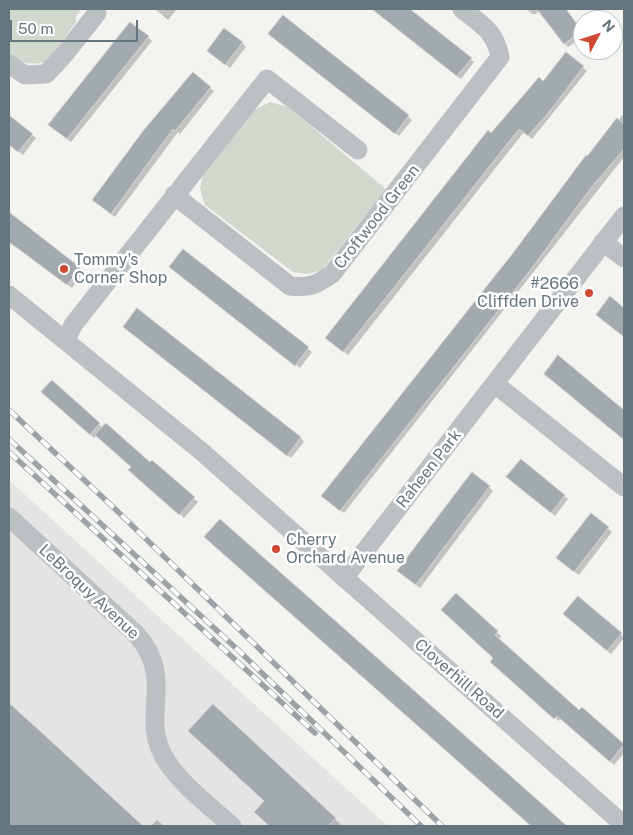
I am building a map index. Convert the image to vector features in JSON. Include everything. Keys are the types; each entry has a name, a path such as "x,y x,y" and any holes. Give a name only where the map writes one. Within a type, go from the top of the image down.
{"street":[{"name":"Croftwood Green","path":"174,195 290,286 306,288 326,278 332,274 344,259 500,57 497,43 492,33 462,9"},
{"path":"9,64 25,75 46,74 97,13"},
{"path":"9,295 66,340 73,325 267,79 358,150"},
{"name":"Raheen Park","path":"344,578 622,218"},
{"path":"603,242 624,258"},
{"name":"Cloverhill Road","path":"66,340 201,451 624,825"},
{"path":"495,384 624,487"},
{"name":"LeBroquy Avenue","path":"9,517 137,635 150,651 157,682 156,734 162,754 178,775 232,826"}],"shaded area":[{"path":"9,9 82,9 76,16 76,22 47,62 31,63 18,60 9,54"},
{"path":"270,102 288,107 386,189 322,270 308,274 293,272 205,205 200,189 203,174 254,110"},
{"path":"9,480 372,812 388,826 9,826"}],"building":[{"path":"372,9 410,9 472,58 457,76"},
{"path":"537,9 566,9 573,19 573,38 564,44"},
{"path":"283,15 409,115 395,134 268,34"},
{"path":"130,22 149,36 67,139 48,125"},
{"path":"224,28 243,42 225,65 207,51"},
{"path":"566,52 573,57 573,60 576,60 584,66 528,136 519,129 343,352 325,338 488,130 491,133 539,77 543,81"},
{"path":"193,72 211,87 175,131 173,129 111,214 92,200 143,131"},
{"path":"9,115 33,134 18,152 9,145"},
{"path":"617,118 624,124 624,149 590,189 532,268 340,511 321,496 513,253 586,155"},
{"path":"9,212 81,268 67,285 9,242"},
{"path":"183,249 309,347 295,366 169,267"},
{"path":"610,296 624,308 624,337 596,315"},
{"path":"137,308 301,437 287,456 123,327"},
{"path":"558,355 624,410 624,440 544,374"},
{"path":"52,380 100,423 90,435 41,392"},
{"path":"106,423 150,462 152,460 195,497 179,515 128,470 131,467 95,435"},
{"path":"521,459 565,495 551,513 506,477"},
{"path":"472,472 490,486 416,585 397,571"},
{"path":"591,513 609,527 574,572 556,558"},
{"path":"220,519 567,826 531,826 204,537"},
{"path":"456,593 498,631 495,635 579,710 582,707 624,744 610,762 557,716 554,719 490,662 493,658 441,610"},
{"path":"578,596 622,633 607,651 563,614"},
{"path":"9,703 40,731 143,826 9,826"},
{"path":"213,704 336,818 328,826 269,826 254,812 264,801 188,731"}],"railway":[{"path":"9,410 112,506 442,826"},
{"path":"9,439 238,650 421,826"},
{"path":"9,452 315,733"}],"place":[{"name":"Tommy's Corner Shop","path":"64,269"},
{"name":"#2666 Cliffden Drive","path":"589,293"},
{"name":"Cherry Orchard Avenue","path":"276,549"}]}
